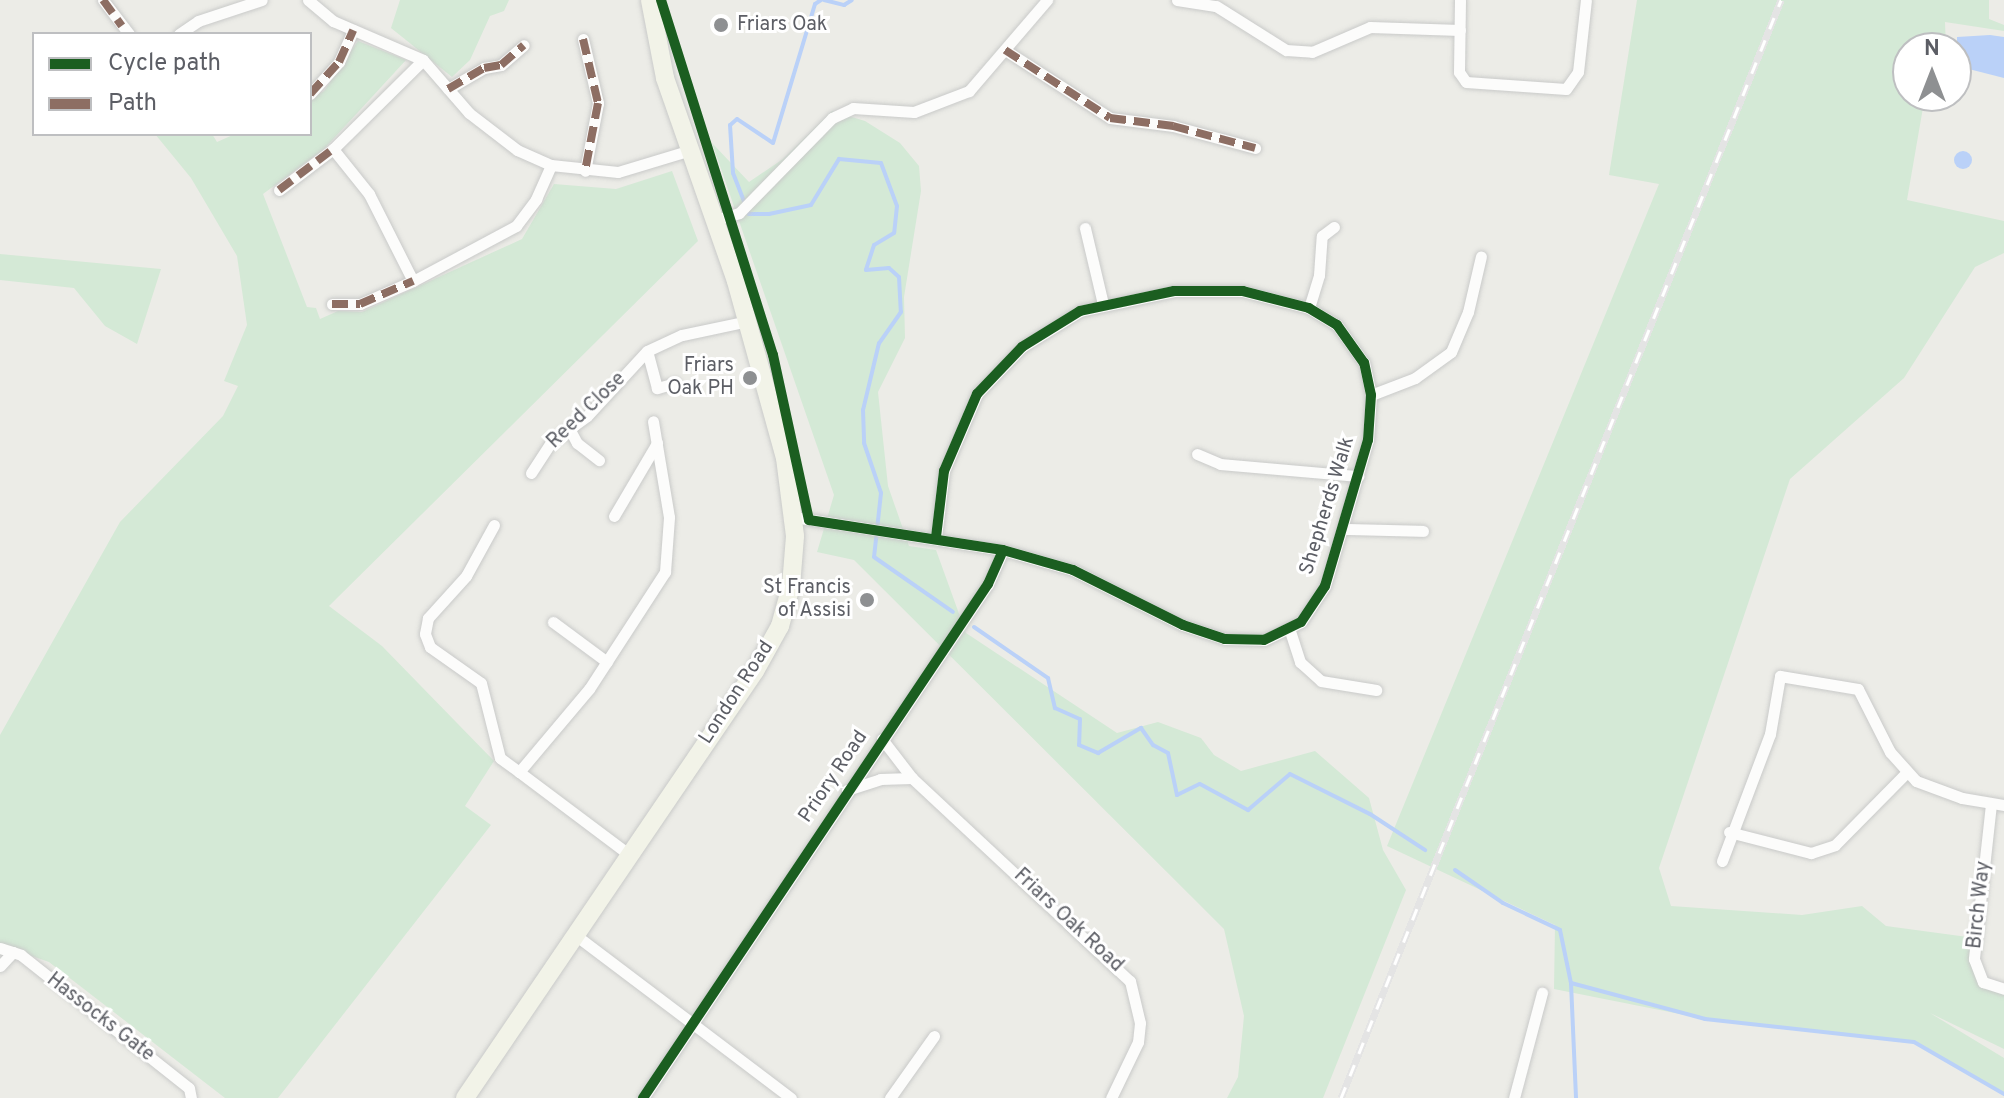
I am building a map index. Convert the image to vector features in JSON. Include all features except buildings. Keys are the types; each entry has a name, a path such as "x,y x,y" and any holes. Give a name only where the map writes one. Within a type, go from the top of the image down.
{"main road":[{"name":"London Road","path":"465,1098 627,853 755,671 780,626 791,586 794,517 785,458 748,321 665,78 650,0"}],"street":[{"path":"103,0 125,30"},
{"path":"182,32 198,21 262,0"},
{"path":"308,0 353,30 423,60 469,113 517,150 551,165 585,171 618,172 691,150"},
{"path":"715,220 746,205 832,118 853,108 914,112 936,107 969,91 1047,0"},
{"path":"1177,0 1216,3 1286,50 1312,52 1370,27 1460,30"},
{"path":"1460,0 1459,72 1478,87 1566,89 1578,72 1586,0"},
{"path":"312,92 339,62 353,30"},
{"path":"583,39 598,103 585,171"},
{"path":"448,89 484,68 501,65 524,45"},
{"path":"1005,50 1110,118 1173,126 1255,148"},
{"path":"279,190 333,149 423,60"},
{"path":"333,149 369,194 413,281"},
{"path":"332,304 360,304 413,281 516,226 536,199 551,165"},
{"path":"1309,308 1319,275 1322,236 1334,227"},
{"path":"1085,228 1103,304"},
{"path":"1371,395 1415,378 1451,352 1468,312 1481,256"},
{"name":"Shepherds Walk","path":"936,537 944,471 977,394 1008,358 1054,323 1103,304 1174,291 1243,291 1309,308 1337,325 1364,363 1371,395 1368,440 1325,586 1290,631"},
{"name":"Reed Close","path":"531,473 551,442 570,430 647,351 682,335 748,321"},
{"name":"Reed Close","path":"647,351 657,388 675,383"},
{"path":"519,772 607,662 665,572 669,517 653,421"},
{"path":"570,430 577,443 599,460"},
{"path":"614,516 657,443"},
{"path":"1197,454 1220,464 1358,476"},
{"path":"794,517 1003,550 1073,570 1183,625 1225,639 1264,640 1290,631 1300,662 1321,681 1376,690"},
{"path":"494,525 466,576 428,618 425,634 430,647 481,683 500,758 627,853"},
{"path":"1343,529 1423,531"},
{"name":"Priory Road","path":"643,1098 988,584 1003,550"},
{"path":"553,622 607,662"},
{"path":"1722,861 1729,832 1770,734 1780,676 1858,689 1890,752 1906,773 1934,789 2004,805"},
{"name":"Friars Oak Road","path":"882,739 912,778 1130,981 1140,1023 1138,1042 1111,1098"},
{"path":"1729,832 1811,853 1835,845 1906,773"},
{"path":"847,790 880,779 912,778"},
{"name":"Birch Way","path":"1991,804 1974,959 1983,982 2004,989"},
{"path":"574,934 791,1098"},
{"name":"Hassocks Gate","path":"0,948 13,952 189,1088 191,1098"},
{"path":"0,966 13,952"},
{"path":"1514,1098 1542,993"},
{"path":"890,1098 934,1036"}],"green space":[{"path":"400,0 509,0 504,11 490,16 470,60 452,77 391,28"},
{"path":"1637,0 1989,0 1989,19 2004,25 2004,31 1945,22 1945,32 1892,32 1892,112 1922,112 1907,200 2004,221 2004,253 1975,267 1904,378 1790,479 1659,868 1671,906 1802,915 1862,906 1886,926 1975,938 1983,982 2004,989 2004,1049 1930,1013 2004,1058 2004,1094 1914,1042 1705,1019 1554,989 1555,925 1387,846 1659,184 1609,175"},
{"path":"358,41 406,60 324,149 263,194 307,307 316,308 320,319 338,311 362,312 522,239 554,184 616,189 672,171 698,241 329,606 382,646 494,761 465,806 491,825 278,1098 225,1098 49,962 0,945 0,735 120,522 223,416 238,386 224,381 247,325 237,256 191,178 157,136 213,136 217,142 230,136 312,136 312,99 324,91"},
{"path":"832,111 865,121 900,143 919,166 921,191 904,297 905,338 878,392 888,486 909,546 936,550 966,633 1117,733 1158,722 1201,738 1214,755 1241,771 1315,751 1369,798 1383,850 1406,890 1323,1098 1227,1098 1238,1077 1244,1016 1224,929 854,560 817,552 834,495 712,143 749,182 783,159"},
{"path":"0,254 161,269 137,344 105,326 74,288 0,280"}],"water":[{"path":"1972,36 2004,37 2004,78 1972,70"},
{"path":"1959,151 1967,151 1972,160 1970,167 1959,169 1954,164 1954,156"}],"waterway":[{"path":"821,0 815,4 773,143 737,119 730,125 733,173 749,214 769,214 811,205 839,159 881,163 897,206 894,233 874,245 866,270 889,268 899,277 901,312 879,343 863,410 864,443 881,493 874,557 953,612"},
{"path":"824,0 844,5 852,0"},
{"path":"974,627 1048,678 1055,708 1080,719 1079,745 1098,753 1141,728 1153,745 1168,753 1177,795 1200,784 1248,810 1290,774 1370,814 1425,850"},
{"path":"1455,870 1503,903 1560,930 1571,983 1576,1098"},
{"path":"1571,983 1705,1019 1914,1042 2004,1094"}],"railway":[{"path":"1341,1098 1781,0"}],"marked path":[{"path":"103,0 122,26"},
{"path":"312,92 339,62 353,30"},
{"path":"583,39 598,103 585,171"},
{"path":"448,89 484,68 501,65 524,45"},
{"path":"1005,50 1110,118 1173,126 1255,148"},
{"path":"279,190 333,149"},
{"path":"332,304 360,304 413,281"}],"cycle path":[{"path":"661,0 773,355 809,520 1003,550 1073,570 1183,625 1225,639 1264,640 1301,622 1325,586 1368,440 1371,395 1364,363 1337,325 1309,308 1243,291 1174,291 1080,311 1022,347 977,394 944,471 936,537"},
{"path":"643,1098 988,584 1003,550"}],"place":[{"name":"Friars Oak","path":"721,25"},
{"name":"Friars Oak PH","path":"750,378"},
{"name":"St Francis of Assisi","path":"867,600"}]}
